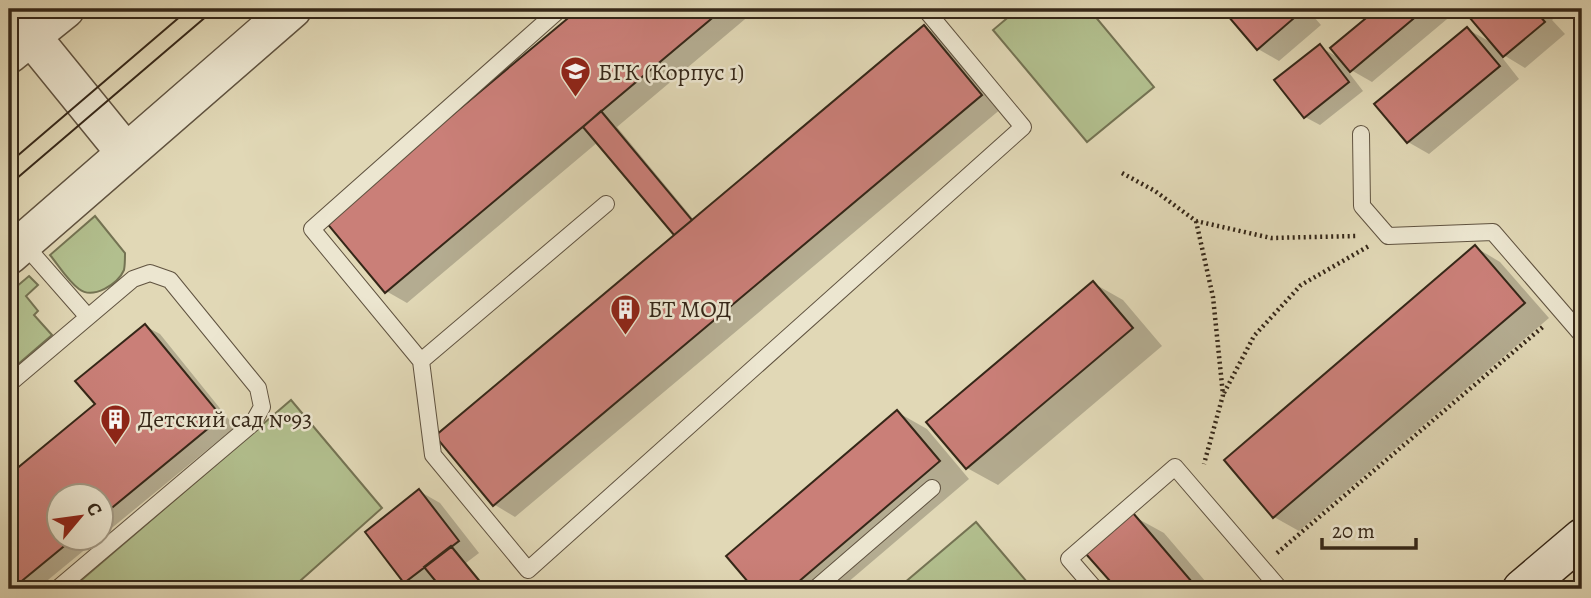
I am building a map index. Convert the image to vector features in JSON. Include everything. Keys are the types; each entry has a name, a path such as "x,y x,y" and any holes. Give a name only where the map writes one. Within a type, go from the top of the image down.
{"street":[{"path":"65,9 16,33 126,153"},
{"path":"16,249 292,9"},
{"path":"1522,589 1582,538"}],"lane":[{"path":"552,11 312,229 421,361 433,455 528,570 1023,127 925,9"},
{"path":"1361,134 1362,206 1388,236 1493,232 1582,335"},
{"path":"421,361 606,204"},
{"path":"16,249 88,317"},
{"path":"9,384 132,279 150,273 170,280 258,388 262,407 253,423 57,589"},
{"path":"1095,589 1069,559 1175,467 1280,589"},
{"path":"815,589 932,488"}],"path":[{"path":"1122,173 1155,191 1196,221 1271,238 1388,236"},
{"path":"1196,221 1213,297 1223,395"},
{"path":"1196,492 1223,395 1254,337 1301,285 1388,236"},
{"path":"1261,567 1562,311"}],"green space":[{"path":"1018,9 1089,9 1154,87 1087,142 993,30"},
{"path":"95,216 125,253 125,261 124,270 111,285 91,293 75,286 50,255"},
{"path":"29,276 38,285 26,296 38,311 34,315 52,335 9,372 9,293"},
{"path":"291,400 382,508 291,589 71,589"},
{"path":"976,522 1033,589 897,589"}],"building":[{"path":"579,9 723,9 385,293 325,221"},
{"path":"1222,9 1298,9 1301,12 1257,50"},
{"path":"1377,9 1425,9 1350,72 1330,48"},
{"path":"1479,9 1534,9 1545,22 1503,57 1469,17"},
{"name":"БТ МОД","path":"924,25 982,95 493,506 435,436"},
{"path":"1467,27 1500,66 1407,143 1374,104"},
{"path":"1320,44 1349,82 1304,118 1274,80"},
{"path":"601,111 692,220 674,235 583,127"},
{"path":"1475,245 1525,303 1273,518 1224,460"},
{"path":"1093,281 1133,328 966,469 926,422"},
{"name":"Детский сад №93","path":"145,324 222,417 116,504 116,482 46,482 46,552 57,552 9,589 9,475 95,404 75,381"},
{"path":"897,410 940,461 790,589 754,589 726,556"},
{"path":"419,489 459,541 404,583 365,532"},
{"path":"1133,513 1198,589 1117,589 1086,554"},
{"path":"451,546 486,589 442,589 424,567"}],"tram line":[{"path":"9,163 189,9"},
{"path":"9,185 215,9"}],"place":[{"name":"БГК (Корпус 1)","path":"575,99"},
{"name":"БТ МОД","path":"625,336"},
{"name":"Детский сад №93","path":"115,446"}]}
